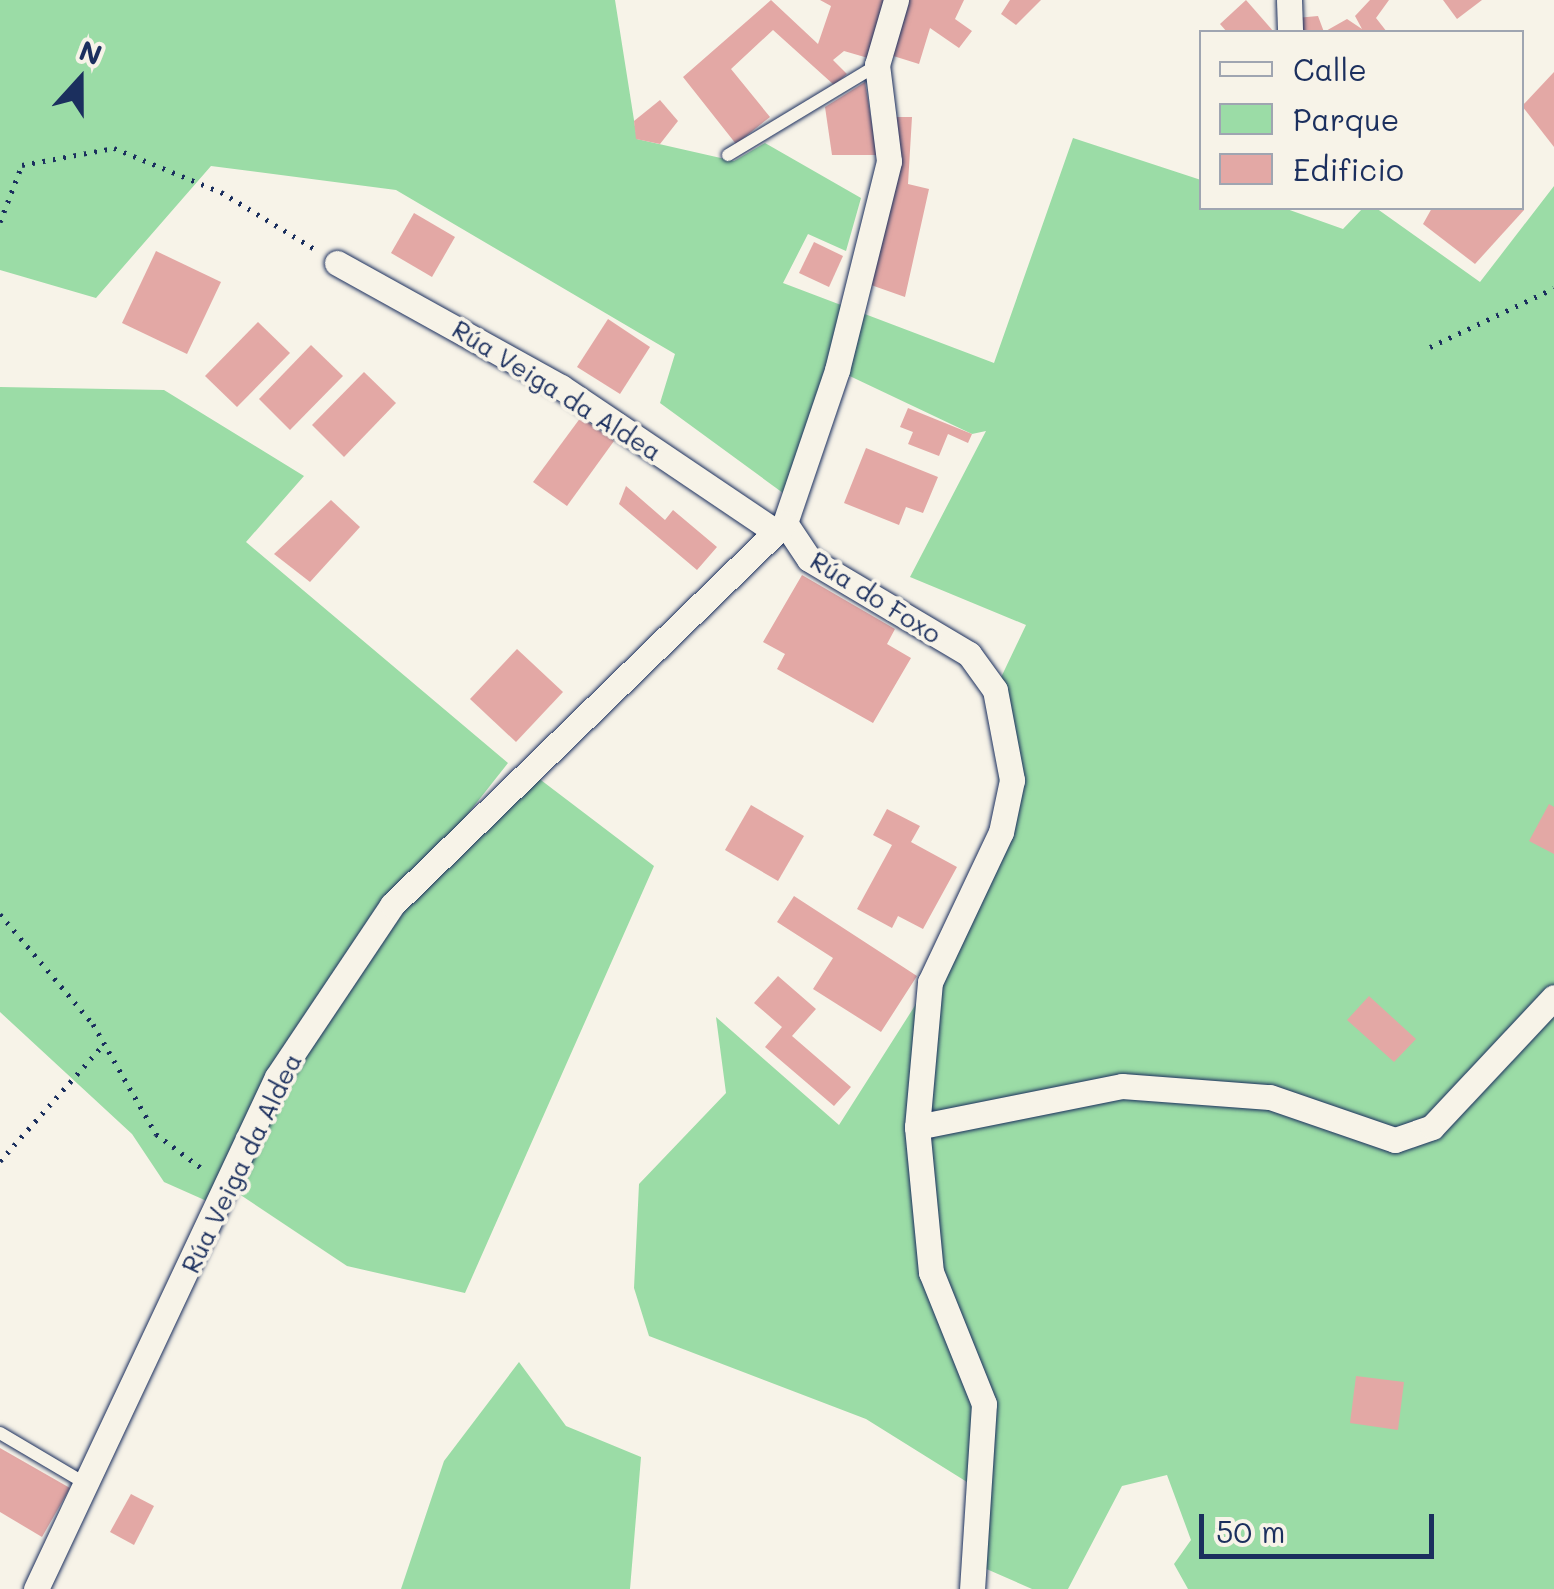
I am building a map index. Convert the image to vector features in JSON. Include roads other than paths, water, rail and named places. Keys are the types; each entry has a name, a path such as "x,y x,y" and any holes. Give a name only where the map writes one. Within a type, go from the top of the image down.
{"street":[{"path":"777,526 836,370 889,161 877,65 896,0"},
{"path":"1289,0 1290,30"},
{"name":"Rúa Veiga da Aldea","path":"36,1589 90,1486 277,1076 392,905 777,526 561,387 337,263"},
{"name":"Rúa do Foxo","path":"777,526 809,559 969,654 996,690 1012,780 1005,815 930,982 917,1127 930,1272 984,1404 972,1589"},
{"path":"917,1127 1122,1086 1270,1097 1395,1140 1432,1127 1554,996"}],"lane":[{"path":"728,155 877,65"},
{"path":"0,1433 90,1486"}]}
